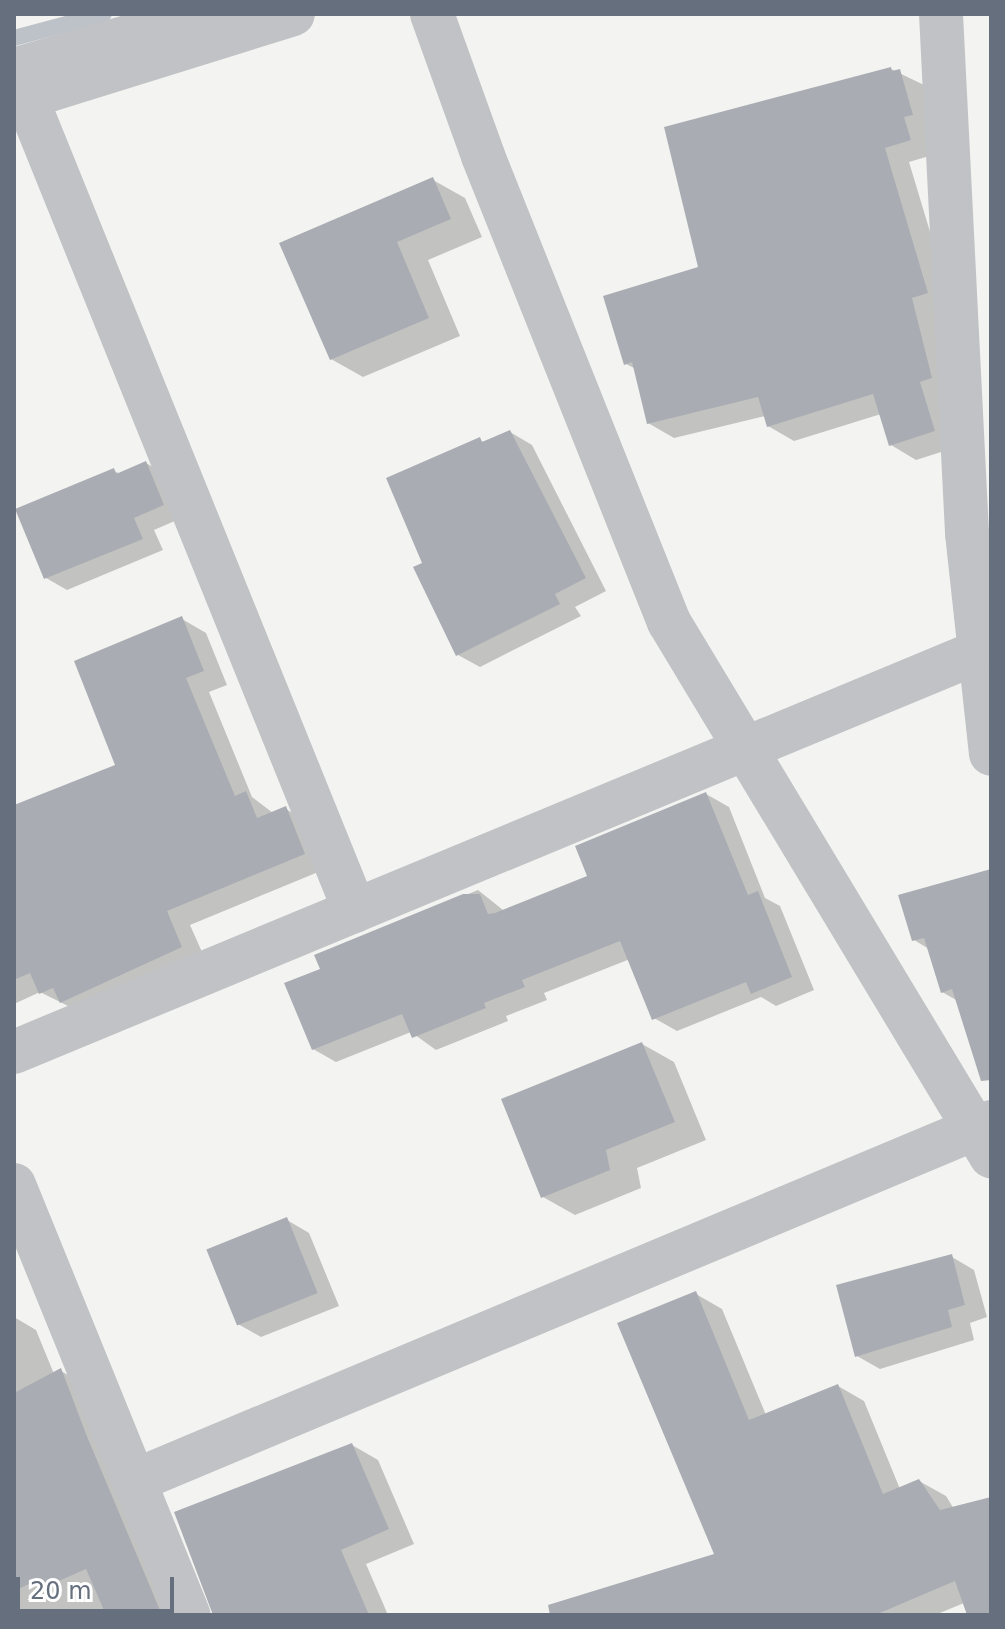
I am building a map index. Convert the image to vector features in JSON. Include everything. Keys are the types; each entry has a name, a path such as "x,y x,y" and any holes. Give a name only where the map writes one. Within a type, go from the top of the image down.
{"street":[{"path":"18,85 207,14"},
{"path":"18,85 293,14"},
{"path":"134,1481 985,1136 669,622 483,156 432,14"},
{"path":"941,14 976,653 991,754"},
{"path":"18,85 355,911"},
{"path":"14,1052 976,653"},
{"path":"14,1185 189,1615"}],"building":[{"path":"891,67 892,71 900,69 913,115 904,117 911,140 885,148 928,293 912,298 932,378 920,382 935,431 889,446 873,394 767,427 758,397 647,424 632,362 624,365 603,296 698,267 664,127"},
{"path":"433,177 451,219 397,242 429,318 330,360 279,243"},
{"path":"510,430 586,578 555,594 560,604 456,656 413,567 422,563 386,478 480,437 482,442"},
{"path":"146,461 164,505 134,518 143,539 44,579 15,509 114,468 116,474"},
{"path":"182,616 204,671 186,678 235,796 246,791 257,818 286,806 305,854 167,911 182,947 60,1003 53,988 39,994 30,973 14,980 14,805 115,765 74,661"},
{"path":"706,792 748,895 758,891 792,977 751,994 746,982 652,1020 620,941 522,980 525,987 484,1003 486,1008 412,1038 402,1014 312,1050 284,983 320,969 314,955 463,894 480,894 488,914 495,913 587,876 575,846"},
{"path":"991,869 991,1080 981,1081 952,989 941,993 924,938 912,941 898,895"},
{"path":"642,1042 675,1122 606,1150 610,1170 541,1198 501,1099"},
{"path":"287,1217 318,1293 237,1326 206,1250"},
{"path":"952,1254 965,1305 948,1310 952,1327 855,1357 836,1285"},
{"path":"696,1291 749,1420 838,1384 883,1494 919,1479 940,1510 991,1497 991,1615 967,1615 955,1581 875,1615 550,1615 548,1605 714,1554 617,1323"},
{"path":"61,1368 162,1615 106,1615 86,1569 41,1589 38,1580 14,1591 14,1393"},
{"path":"352,1443 389,1529 341,1550 369,1615 213,1615 174,1512"}],"waterway":[{"path":"14,38 104,14"}]}
